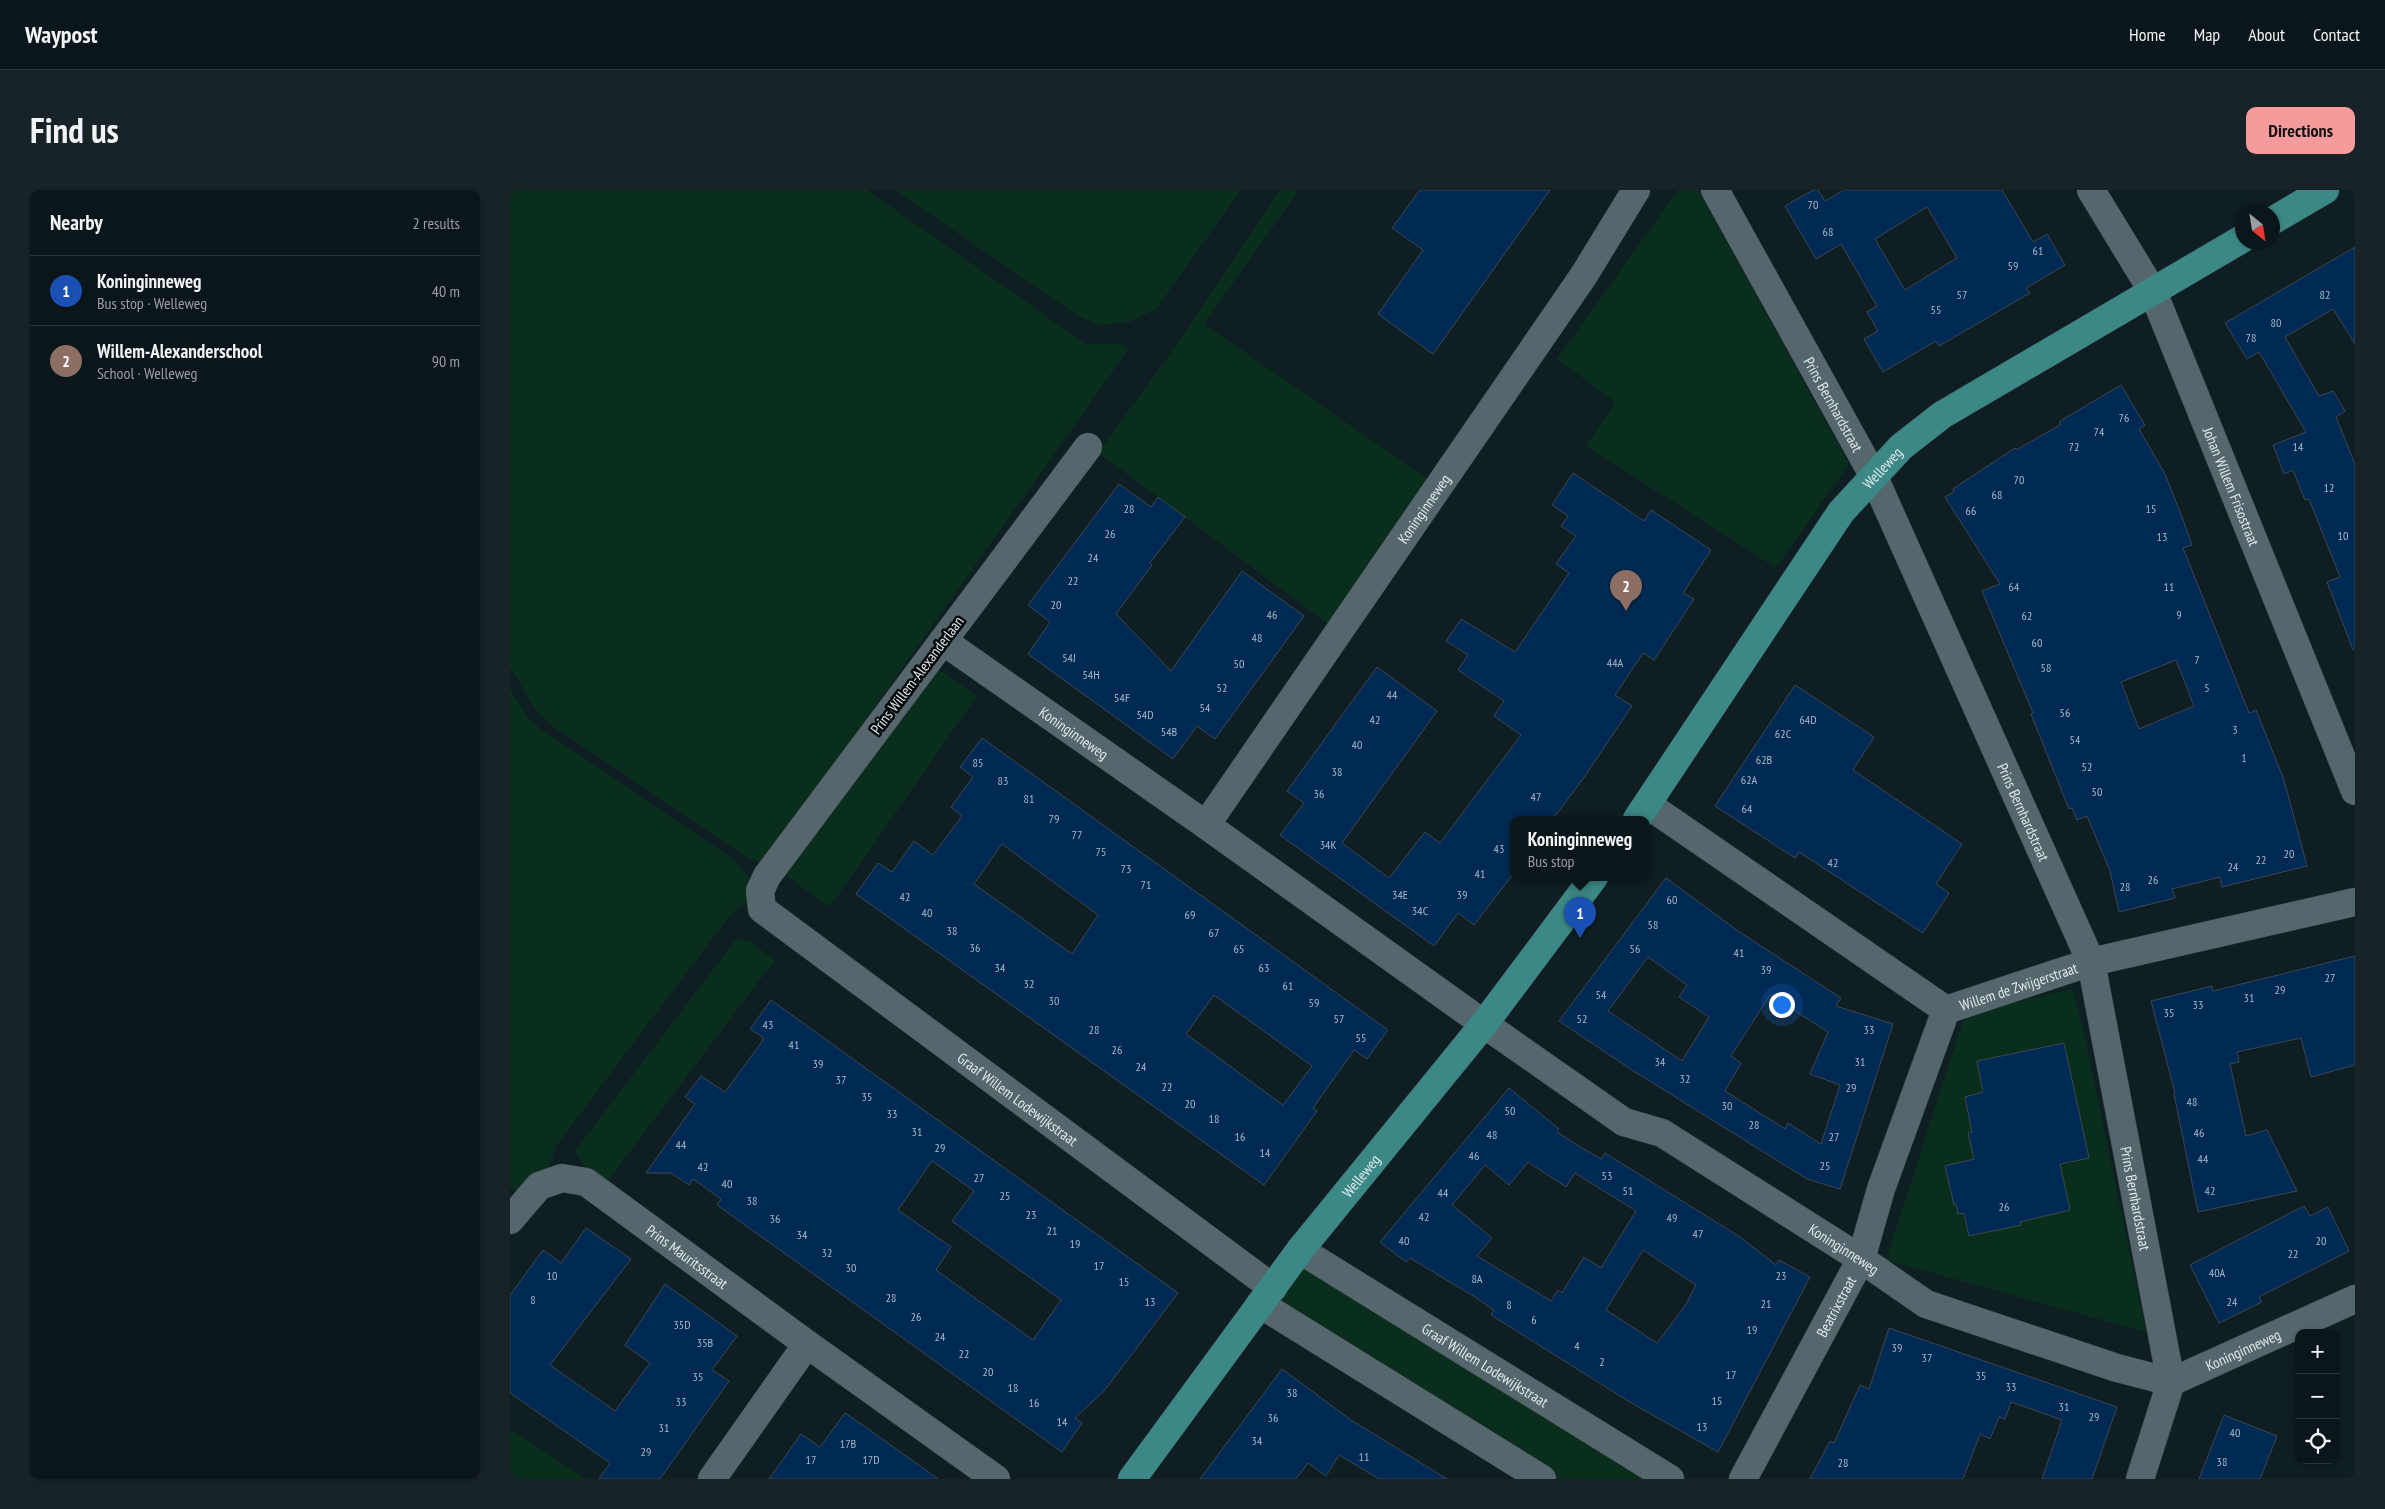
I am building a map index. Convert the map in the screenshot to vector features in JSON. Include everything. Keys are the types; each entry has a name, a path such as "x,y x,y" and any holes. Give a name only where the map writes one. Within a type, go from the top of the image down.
{"main road":[{"path":"2280,216 2326,190"},
{"name":"Welleweg","path":"1642,812 1841,512 1901,446 1942,416 2235,243"},
{"name":"Welleweg","path":"1132,1479 1300,1250 1484,1024 1591,881"}],"street":[{"name":"Koninginneweg","path":"1206,824 1584,275 1636,190"},
{"name":"Prins Bernhardstraat","path":"1715,190 1873,475 2091,962 2171,1382 2140,1479"},
{"name":"Johan Willem Frisostraat","path":"2091,190 2153,292 2355,791"},
{"name":"Prins Willem-Alexanderlaan","path":"762,909 760,891 767,876 1088,447"},
{"name":"Koninginneweg","path":"943,640 1206,824 1624,1122 1662,1133 1861,1259 1926,1304 2116,1368 2171,1382 2355,1299"},
{"name":"Willem de Zwijgerstraat","path":"1650,817 1946,1010 2091,962 2355,902"},
{"name":"Graaf Willem Lodewijkstraat","path":"762,909 1267,1296 1542,1479"},
{"name":"Beatrixstraat","path":"1743,1479 1861,1259 1881,1189 1946,1010"},
{"name":"Prins Mauritsstraat","path":"510,1220 539,1186 562,1178 586,1182 807,1344 996,1479"},
{"name":"Graaf Willem Lodewijkstraat","path":"1300,1250 1670,1479"},
{"path":"712,1479 807,1344"}],"green space":[{"path":"510,190 867,190 1086,344 1119,344 1128,350 763,864 747,857 555,728 535,709 510,667"},
{"path":"895,190 1241,190 1157,308 1129,322 1098,325 1075,314"},
{"path":"1280,190 1299,190 1204,324 1432,482 1328,624 1108,460 1097,454 1182,337"},
{"path":"1678,190 1698,190 1849,464 1776,568 1586,446 1615,402 1557,359"},
{"path":"944,672 977,696 830,907 785,875 911,707 933,673"},
{"path":"510,689 527,716 543,731 735,860 754,885 748,903 736,909 728,918 556,1146 549,1167 517,1192 510,1187"},
{"path":"736,939 749,941 775,960 607,1182 584,1166 575,1151"},
{"path":"2072,989 2084,1033 2146,1332 1886,1260 1965,1014"},
{"path":"1304,1267 1649,1479 1553,1479 1273,1309"},
{"path":"510,1429 586,1479 510,1479"}],"building":[{"path":"1420,190 1550,190 1433,354 1378,314 1423,250 1392,228"},
{"path":"1813,190 1818,190 1825,201 1844,190 2002,190 2033,242 2047,234 2065,265 2026,288 2030,293 1939,346 1936,341 1883,372 1864,339 1878,331 1867,312 1877,306 1841,244 1816,259 1785,206","holes":["1927,207 1957,258 1905,290 1875,239"]},
{"path":"2355,247 2355,344 2333,309 2285,337 2319,396 2333,391 2345,411 2336,417 2355,464 2355,649 2353,650 2327,582 2340,577 2309,499 2305,500 2293,470 2284,474 2273,445 2306,432 2259,352 2247,359 2225,323"},
{"path":"2121,385 2145,425 2139,429 2165,474 2192,545 2183,548 2249,713 2256,710 2284,780 2307,866 2222,887 2220,877 2172,889 2175,898 2119,912 2110,871 2087,816 2077,820 2072,808 2069,809 2031,714 2033,713 1982,591 2000,584 1945,497 1954,492 1953,489 2015,448 2016,450 2060,425 2060,421","holes":["2176,660 2194,706 2139,729 2121,682"]},
{"path":"1573,473 1644,521 1651,510 1711,550 1683,593 1694,599 1654,660 1643,653 1615,695 1632,706 1585,776 1555,816 1510,816 1510,878 1474,925 1458,913 1434,946 1280,835 1304,803 1287,791 1377,667 1437,711 1342,843 1389,878 1425,832 1440,843 1521,735 1494,716 1504,701 1458,670 1468,655 1446,641 1461,619 1515,652 1569,573 1556,564 1576,536 1561,526 1568,516 1552,505"},
{"path":"1119,484 1151,507 1158,497 1185,517 1150,563 1152,565 1116,614 1171,671 1242,571 1304,616 1215,739 1197,726 1173,759 1028,654 1050,622 1028,605"},
{"path":"1795,685 1874,737 1853,770 1962,844 1936,884 1949,893 1923,933 1799,852 1795,858 1715,806"},
{"path":"982,738 1388,1030 1367,1059 1354,1050 1313,1108 1317,1111 1264,1185 856,894 878,863 892,872 914,841 933,855 962,816 951,807 973,777 960,767","holes":["1002,844 1098,915 1072,954 974,884","1214,995 1312,1066 1283,1105 1186,1034"]},
{"path":"1666,878 1738,931 1841,998 1836,1006 1893,1024 1840,1189 1807,1179 1632,1070 1559,1021","holes":["1648,957 1687,985 1679,997 1709,1017 1682,1061 1608,1011","1770,995 1828,1032 1810,1074 1840,1085 1821,1144 1788,1123 1785,1129 1725,1091 1741,1063 1731,1056"]},
{"path":"2355,956 2355,1065 2311,1077 2301,1038 2237,1052 2239,1062 2230,1064 2246,1136 2267,1130 2297,1191 2198,1212 2175,1093 2151,1001 2212,986 2213,991"},
{"path":"771,1000 1178,1293 1104,1391 1075,1418 1082,1423 1062,1452 717,1205 721,1199 693,1179 689,1185 671,1173 646,1173 695,1104 685,1097 701,1076 725,1092 761,1043 764,1038 750,1029","holes":["932,1161 974,1191 952,1221 1061,1300 1033,1340 936,1270 951,1247 898,1210"]},
{"path":"2064,1043 2089,1158 2060,1164 2070,1210 2020,1222 2021,1225 1969,1236 1964,1213 1958,1214 1956,1204 1954,1205 1945,1166 1974,1159 1968,1133 1972,1132 1965,1097 1983,1092 1977,1061"},
{"path":"1509,1088 1559,1129 1557,1132 1580,1147 1601,1159 1605,1153 1740,1237 1776,1265 1779,1260 1810,1277 1718,1452 1628,1401 1491,1315 1494,1310 1475,1297 1410,1258 1406,1262 1380,1242","holes":["1528,1162 1566,1187 1575,1173 1636,1211 1601,1268 1584,1257 1562,1293 1558,1290 1551,1301 1477,1256 1492,1238 1452,1205 1485,1165 1509,1185","1643,1250 1696,1285 1685,1306 1657,1343 1606,1310"]},
{"path":"2304,1206 2310,1216 2328,1207 2349,1251 2259,1297 2262,1302 2219,1323 2190,1265"},
{"path":"586,1228 631,1259 550,1365 615,1411 650,1363 625,1345 665,1284 737,1336 712,1370 729,1381 660,1479 599,1479 610,1463 510,1393 510,1295 543,1250 561,1263"},
{"path":"1889,1328 2117,1407 2092,1479 2042,1479 2062,1420 2011,1402 2005,1419 1999,1417 1990,1439 1980,1434 1963,1479 1810,1479 1830,1441 1834,1443 1860,1385 1869,1389"},
{"path":"1282,1369 1351,1420 1447,1479 1379,1479 1339,1455 1326,1476 1308,1463 1296,1479 1200,1479"},
{"path":"845,1413 938,1479 769,1479 801,1434 820,1447"},
{"path":"2224,1415 2277,1436 2260,1479 2199,1479"}],"place":[{"name":"Willem-Alexanderschool","path":"1626,611"},
{"name":"Koninginneweg","path":"1580,938"}]}
